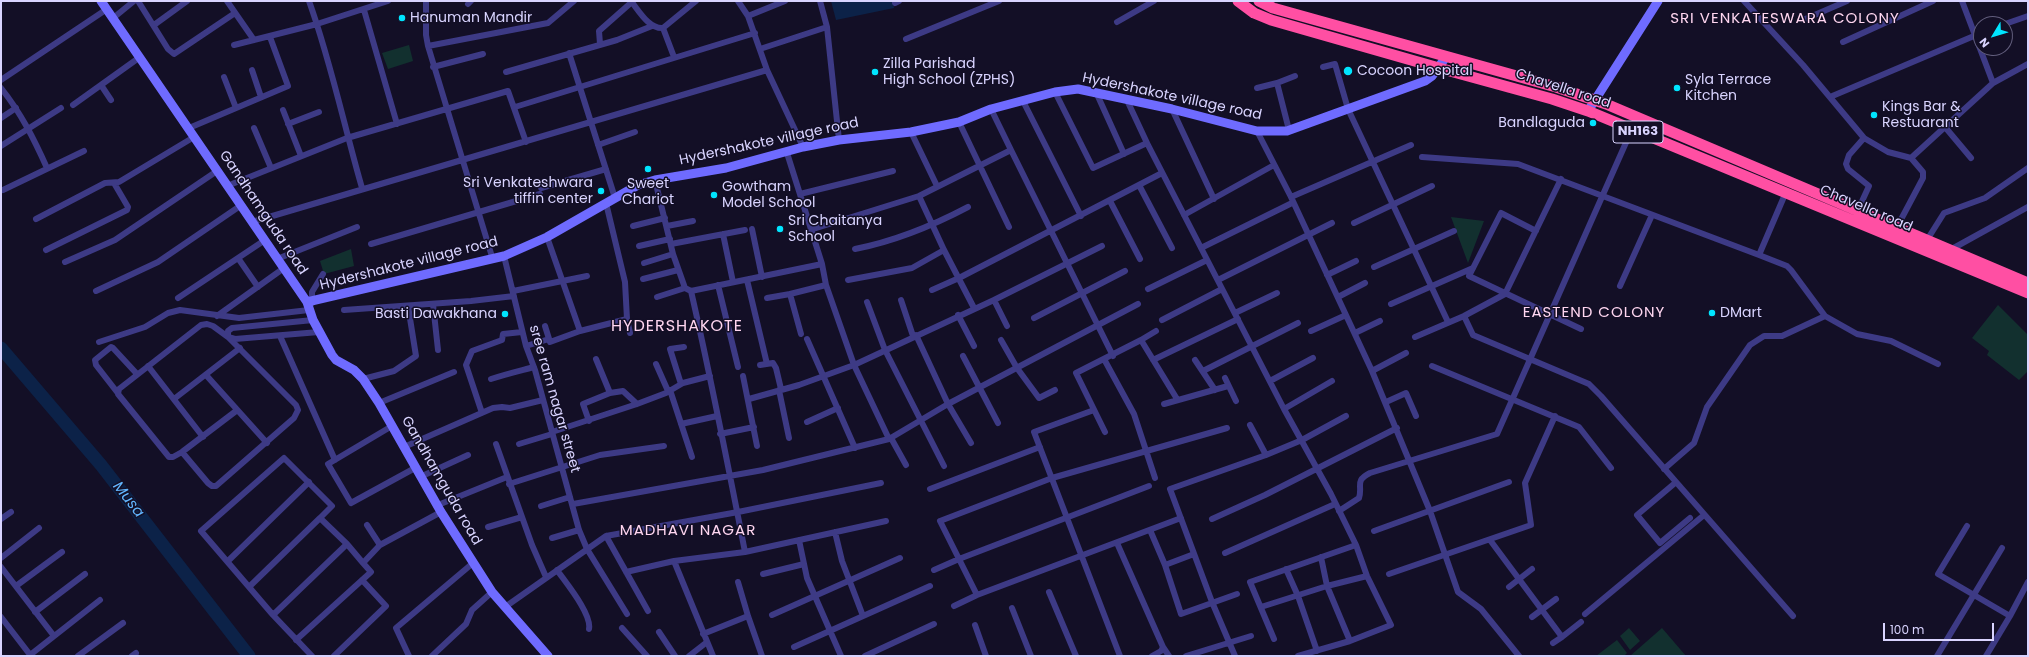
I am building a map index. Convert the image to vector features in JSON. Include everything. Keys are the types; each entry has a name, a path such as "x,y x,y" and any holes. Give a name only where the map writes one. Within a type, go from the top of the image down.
{"highway":[{"name":"Chavella road","path":"1238,1 1254,12 1271,20 1552,99 1588,111 2028,293"},
{"name":"Chavella road","path":"1259,1 1273,8 1446,57 1556,86 1638,117 2028,283"}],"street":[{"name":"Gandhamguda road","path":"101,1 309,305 313,320 336,360 354,370 363,379 379,403 420,477 492,592 548,656"},
{"path":"112,19 134,1"},
{"path":"138,1 154,24 168,49 174,54 235,13"},
{"path":"154,24 187,1"},
{"path":"227,1 254,40"},
{"path":"309,1 317,24 347,138 362,188"},
{"path":"234,46 317,24 388,1"},
{"path":"426,1 426,35 433,67 493,260"},
{"path":"428,46 548,23 574,1"},
{"path":"600,44 599,32 632,1 652,26"},
{"path":"506,72 617,40 652,26 663,28 696,1"},
{"path":"738,1 748,16 767,70 803,147"},
{"path":"748,16 785,1"},
{"path":"820,1 827,27 839,140"},
{"path":"906,39 999,1"},
{"path":"1117,22 1154,1"},
{"path":"1588,111 1658,1"},
{"path":"1744,1 1830,97 1864,138 1888,152 1911,158 1924,176 1897,227"},
{"path":"1803,20 1846,1"},
{"path":"1843,42 1934,1"},
{"path":"1962,1 1973,22"},
{"path":"1,80 107,9"},
{"path":"364,10 397,124"},
{"path":"2013,21 2028,16"},
{"path":"760,49 827,27"},
{"path":"663,28 674,57"},
{"path":"514,107 755,33"},
{"path":"188,128 288,86 270,37"},
{"path":"1830,97 1973,37"},
{"path":"569,53 615,198"},
{"path":"433,67 483,54"},
{"path":"1985,56 1993,83"},
{"path":"73,106 140,57"},
{"name":"Hydershakote village road","path":"309,305 493,260 547,237 638,185 655,180 726,168 803,147 839,140 911,132 959,122 1023,100 1055,92 1078,89 1096,92 1172,109 1257,131 1275,132 1289,130 1425,81 1439,68 1446,57"},
{"path":"1323,67 1335,64 1348,109 1412,250 1448,322"},
{"path":"1911,158 1993,83 2027,66"},
{"path":"252,70 261,97"},
{"path":"252,222 362,188 463,161 767,70"},
{"path":"1257,88 1277,83 1295,76"},
{"path":"224,77 236,108"},
{"path":"1277,83 1289,130"},
{"path":"101,85 111,100"},
{"path":"1,88 30,130 47,168"},
{"path":"227,186 347,138 508,91 526,142"},
{"path":"1055,92 1093,168 1147,143"},
{"path":"1096,92 1124,154"},
{"path":"1126,98 1162,173 1284,409 1339,511 1356,545 1367,576 1391,625 1350,641 1298,656"},
{"path":"1023,100 1081,216"},
{"path":"1,118 16,108"},
{"path":"1,146 30,130 61,108"},
{"path":"1172,109 1214,199"},
{"path":"283,110 301,156"},
{"path":"991,110 1050,232 1113,356"},
{"path":"288,124 319,112"},
{"path":"959,122 1009,227"},
{"path":"1945,127 1971,158"},
{"path":"254,128 271,168"},
{"path":"1339,511 1359,498 1359,482 1364,476 1410,460 1497,434 1632,129"},
{"path":"1257,131 1292,200 1386,402 1430,511 1458,592 1481,609 1519,656"},
{"path":"598,145 635,132"},
{"path":"911,132 937,186"},
{"path":"36,219 105,183 119,182 194,137"},
{"path":"1858,210 1869,186 1848,169 1846,164 1849,155 1864,138"},
{"path":"1201,248 1292,200 1412,145"},
{"path":"810,230 919,196 1011,150"},
{"path":"3,190 84,151"},
{"path":"787,152 810,230 822,264 826,285 854,365 890,438 906,465"},
{"path":"1422,157 1518,164 1604,195 1652,215 1787,266 1825,316 1857,334 1890,341 1938,364"},
{"path":"1184,215 1274,165"},
{"path":"1927,240 1944,213 1985,198 2028,168"},
{"path":"372,244 478,212 606,170"},
{"path":"800,194 893,171"},
{"path":"65,262 115,240 217,172"},
{"path":"932,290 1050,232 1162,173"},
{"path":"1415,337 1464,316 1505,294 1561,179"},
{"path":"655,180 673,254 678,270 688,290 710,376 720,434 738,512 745,552"},
{"path":"46,250 127,210 128,207 114,183"},
{"path":"1140,185 1172,248"},
{"path":"1354,222 1432,186"},
{"path":"1759,255 1786,192"},
{"path":"919,196 944,250 974,308"},
{"path":"1110,201 1140,259"},
{"path":"606,203 624,282 627,319 630,333"},
{"path":"96,291 158,262 240,206"},
{"path":"855,248 883,243 934,226 968,207"},
{"path":"1950,250 2028,207"},
{"path":"1536,231 1501,212 1468,276 1550,316 1581,329"},
{"path":"1620,286 1652,215"},
{"path":"632,226 665,218"},
{"path":"667,226 694,220"},
{"path":"1218,280 1332,223"},
{"path":"278,259 356,227"},
{"path":"639,246 748,229 762,277"},
{"path":"1374,267 1454,230"},
{"path":"723,234 733,282"},
{"path":"547,237 580,331"},
{"path":"178,298 264,240"},
{"path":"748,399 799,385 854,365 958,315 994,300 1066,262 1102,246"},
{"path":"848,280 912,268 944,250"},
{"path":"644,262 673,254"},
{"name":"sree ram nagar street","path":"504,256 522,332 534,367 560,466 573,504 579,530 586,548 627,614"},
{"path":"238,258 258,287"},
{"path":"1148,289 1207,260"},
{"path":"1327,274 1356,260"},
{"path":"657,296 762,277 822,264"},
{"path":"217,316 284,268"},
{"path":"1391,304 1473,268"},
{"path":"643,279 678,270"},
{"path":"1034,318 1126,271"},
{"path":"99,342 145,327 168,313 180,310 239,318 309,305 312,292 323,274"},
{"path":"344,310 433,304 513,294 587,276"},
{"path":"746,280 764,365 773,363 776,368 789,438"},
{"path":"1338,297 1365,283"},
{"path":"718,285 738,367"},
{"path":"768,298 826,285"},
{"path":"1162,320 1222,289"},
{"path":"1153,360 1277,293"},
{"path":"790,294 801,334"},
{"path":"901,300 915,335 948,404 971,442"},
{"path":"994,300 1007,326"},
{"path":"867,302 885,350 944,466"},
{"path":"433,304 438,350"},
{"path":"573,504 729,476 855,448 890,438 948,404 1097,324 1138,304"},
{"path":"363,379 394,371 416,356 408,306"},
{"path":"958,315 974,346"},
{"path":"1311,331 1346,315"},
{"path":"1464,316 1473,335 1589,384 1793,616"},
{"path":"1664,469 1694,443 1707,407 1750,346 1764,336 1782,336 1825,316"},
{"path":"545,326 550,342 580,331 627,319"},
{"path":"228,337 228,330 232,328 313,320"},
{"path":"1355,333 1380,321"},
{"path":"1203,371 1298,323"},
{"path":"117,392 137,374 201,325 207,324 214,326 240,348 296,405 298,410 294,418 216,486 212,486 208,483 182,452"},
{"path":"1105,432 1076,373 1113,356 1156,331"},
{"path":"228,337 235,339 319,332"},
{"path":"482,413 466,365 472,351 502,340 503,334 522,332"},
{"path":"280,336 335,460"},
{"path":"526,346 549,339"},
{"path":"807,339 855,448"},
{"path":"1001,340 1017,368 1039,398 1056,390"},
{"path":"1141,340 1177,399"},
{"path":"681,384 670,349 684,346"},
{"path":"137,374 111,347 95,360 96,365 117,392 119,397 169,457 173,457 182,452 236,411"},
{"path":"174,399 240,348"},
{"path":"1372,371 1406,353"},
{"path":"963,356 998,424"},
{"path":"1270,381 1313,358"},
{"path":"596,359 610,393"},
{"path":"1104,359 1134,414 1155,478"},
{"path":"1195,360 1215,390"},
{"path":"656,364 669,391 692,457"},
{"path":"148,366 203,437"},
{"path":"1432,366 1579,427 1612,468"},
{"path":"491,379 514,371 519,372 534,367"},
{"path":"379,403 454,372"},
{"path":"206,375 236,411 267,443"},
{"path":"519,444 637,404 669,391 681,384 710,376"},
{"path":"743,376 757,446"},
{"path":"1225,378 1236,401"},
{"path":"1284,409 1332,381"},
{"path":"1164,404 1177,399 1228,386"},
{"path":"589,421 583,404 610,393 623,391 637,404"},
{"path":"1386,402 1406,393 1416,416"},
{"path":"404,447 494,408 502,406 510,408 543,400"},
{"path":"807,422 838,408"},
{"path":"1094,410 1034,432 1120,656"},
{"path":"681,424 717,416"},
{"path":"1235,656 1212,602 1170,489 1266,455 1302,440 1346,416"},
{"path":"1389,574 1531,525 1525,484 1555,416"},
{"path":"1250,425 1266,455"},
{"path":"392,426 328,464 350,503 415,468"},
{"path":"720,434 754,427"},
{"path":"977,595 940,521 1052,478 1227,428"},
{"path":"1212,519 1265,495 1397,428"},
{"path":"496,444 509,484 546,577"},
{"path":"509,484 560,466 600,455 664,446"},
{"path":"930,488 1040,447"},
{"path":"420,477 468,455"},
{"path":"249,587 332,506 284,458 201,531 228,561 249,587 273,615 312,656"},
{"path":"363,563 380,545 440,509 507,477"},
{"path":"228,561 309,482"},
{"path":"1374,531 1509,482"},
{"path":"505,608 586,548 606,536 738,512 881,483"},
{"path":"1675,483 1637,514 1660,543 1690,518"},
{"path":"934,570 1149,486"},
{"path":"541,506 570,497"},
{"path":"1225,553 1335,504"},
{"path":"1,519 11,512"},
{"path":"1585,614 1704,515"},
{"path":"488,527 522,517"},
{"path":"296,640 371,572 320,518"},
{"path":"954,606 977,595 1181,518"},
{"path":"626,572 674,561 745,552 886,521"},
{"path":"368,525 380,545"},
{"path":"1967,526 1938,574 2010,616"},
{"path":"1,558 39,528"},
{"path":"552,538 579,530"},
{"path":"1150,530 1165,565 1181,614 1237,594"},
{"path":"835,532 863,616"},
{"path":"606,536 648,611"},
{"path":"799,540 807,578 831,630 841,656"},
{"path":"1490,540 1518,580 1562,637"},
{"path":"1117,543 1162,646 1169,656"},
{"path":"273,615 346,544"},
{"path":"1274,639 1250,582 1356,545"},
{"path":"1937,656 2002,548"},
{"path":"16,586 62,552"},
{"path":"1165,565 1194,554"},
{"path":"1321,557 1327,586 1350,641"},
{"path":"772,615 900,558"},
{"path":"674,561 713,656"},
{"path":"409,656 396,628 473,563"},
{"path":"763,574 804,564"},
{"path":"1,567 54,636"},
{"path":"1286,569 1298,596 1317,651"},
{"path":"1509,587 1532,569"},
{"path":"557,570 583,609 590,625 589,629"},
{"path":"35,612 85,574"},
{"path":"1261,607 1327,586 1367,576"},
{"path":"334,656 386,606 362,580"},
{"path":"738,582 762,656"},
{"path":"1986,656 2028,582"},
{"path":"794,647 930,586"},
{"path":"432,656 466,624 472,610 492,592"},
{"path":"1049,592 1076,656"},
{"path":"1532,617 1556,599"},
{"path":"1,616 30,655 100,600"},
{"path":"1012,608 1031,656"},
{"path":"703,634 748,616"},
{"path":"78,656 123,622"},
{"path":"1553,644 1581,622"},
{"path":"865,656 934,624"},
{"path":"975,625 986,656"},
{"path":"622,628 647,656"},
{"path":"659,632 675,656"},
{"path":"1186,656 1251,636"},
{"path":"689,656 707,642"},
{"path":"1152,656 1161,651 1162,646"}],"green space":[{"path":"409,45 413,61 388,69 382,53"},
{"path":"1451,217 1484,221 1468,263"},
{"path":"351,249 354,266 324,274 320,261"},
{"path":"1998,305 2028,335 2028,371 2019,380 1987,355 1989,351 1972,338"},
{"path":"1629,628 1640,641 1630,650 1620,636"},
{"path":"1662,628 1686,656 1630,656"},
{"path":"1617,640 1627,653 1624,656 1596,656"}],"water":[{"path":"831,1 893,1 894,8 836,20"}],"waterway":[{"name":"Musa","path":"1,348 101,465 249,656"}],"place":[{"name":"Hanuman Mandir","path":"402,18"},
{"name":"Cocoon Hospital","path":"1348,71"},
{"name":"Zilla Parishad High School (ZPHS)","path":"875,72"},
{"name":"Syla Terrace Kitchen","path":"1677,88"},
{"name":"Kings Bar & Restuarant","path":"1874,115"},
{"name":"Bandlaguda","path":"1593,123"},
{"name":"Sweet Chariot","path":"648,169"},
{"name":"Sri Venkateshwara tiffin center","path":"601,191"},
{"name":"Gowtham Model School","path":"714,195"},
{"name":"Sri Chaitanya School","path":"780,229"},
{"name":"DMart","path":"1712,313"},
{"name":"Basti Dawakhana","path":"505,314"}],"district":[{"name":"SRI VENKATESWARA COLONY","path":"1785,19"},
{"name":"EASTEND COLONY","path":"1594,313"},
{"name":"HYDERSHAKOTE","path":"677,327"},
{"name":"MADHAVI NAGAR","path":"688,531"}]}
